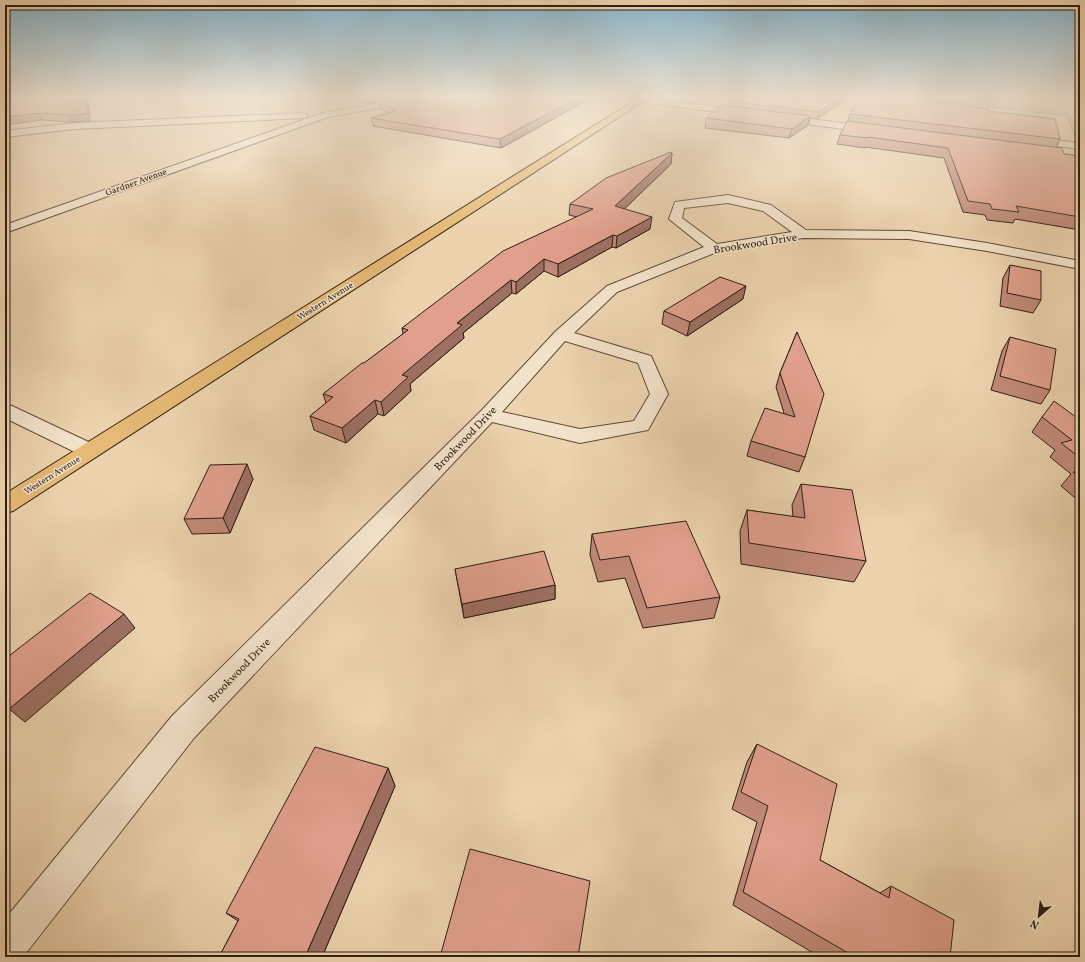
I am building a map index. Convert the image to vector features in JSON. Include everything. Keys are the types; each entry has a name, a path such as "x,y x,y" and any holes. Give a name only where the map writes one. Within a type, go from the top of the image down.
{"main road":[{"name":"Western Avenue","path":"5,505 575,142"}],"street":[{"name":"Gardner Avenue","path":"5,229 250,142"},
{"path":"1044,142 1080,146"},
{"path":"714,248 675,219 679,205 728,199 767,208 803,234"},
{"name":"Brookwood Drive","path":"5,949 183,727 488,415 562,335 612,289 714,248 803,234 909,234 987,246 1080,265"},
{"path":"488,415 580,436 641,426 659,394 645,360 562,335"},
{"path":"5,410 90,450"}],"building":[{"path":"904,142 1013,142 1062,148 1064,154 1080,156 1080,217 1016,206 1019,212 992,209 990,204 968,201 948,148"},
{"path":"671,152 672,153 615,206 652,217 617,236 613,235 558,264 544,259 516,282 511,280 457,323 462,325 402,375 408,377 381,402 375,400 342,428 310,416 333,397 323,394 362,363 408,330 402,328 503,251 593,209 570,204 606,178"},
{"path":"1010,265 1041,271 1041,300 1007,293"},
{"path":"720,277 746,286 690,322 664,311"},
{"path":"797,332 824,394 805,457 751,441 765,408 795,417 780,373"},
{"path":"1010,337 1056,349 1050,390 1000,376"},
{"path":"1054,401 1080,420 1080,458 1061,443 1072,440 1042,417"},
{"path":"247,464 223,518 184,519 210,465"},
{"path":"1080,471 1080,478 1073,472"},
{"path":"801,484 852,490 866,561 749,543 747,510 805,518"},
{"path":"686,521 720,597 647,608 629,556 600,560 592,534"},
{"path":"544,551 555,585 462,604 455,569"},
{"path":"90,593 124,614 9,709 5,706 5,659"},
{"path":"757,744 837,784 820,860 889,898 891,886 954,920 950,957 855,957 743,892 768,806 741,792"},
{"path":"315,747 388,768 305,957 219,957 239,919 226,913"},
{"path":"470,849 590,881 578,957 440,957"}]}
